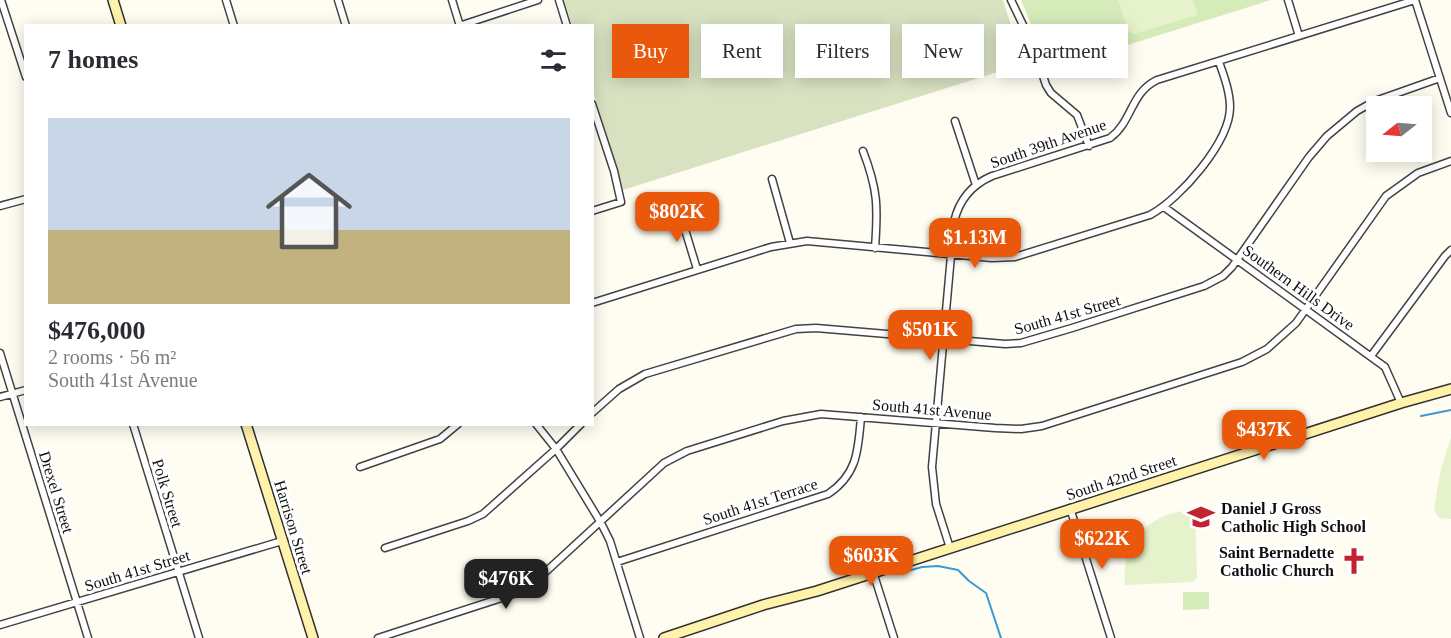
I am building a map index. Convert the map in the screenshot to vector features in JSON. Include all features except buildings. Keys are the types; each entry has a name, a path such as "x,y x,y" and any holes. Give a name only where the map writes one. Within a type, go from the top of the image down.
{"street":[{"path":"1,0 24,71"},
{"path":"113,0 120,24"},
{"path":"226,0 233,24"},
{"path":"338,0 345,24"},
{"path":"452,0 460,24"},
{"path":"463,24 538,0"},
{"path":"559,0 566,24"},
{"path":"1011,0 1034,48 1046,85 1051,93 1077,116 1089,146"},
{"path":"1288,0 1299,36"},
{"path":"1415,0 1451,113"},
{"name":"South 39th Avenue","path":"976,185 992,176 1110,138 1123,127 1142,89 1148,84 1415,0"},
{"path":"594,302 697,269 790,243 807,241 992,258 1015,256 1150,215 1164,207 1183,190 1212,154 1228,123 1230,107 1219,62"},
{"name":"South 41st Street","path":"594,412 619,389 645,374 796,329 816,328 1005,344 1021,343 1204,286 1223,276 1237,260 1326,136 1357,111 1375,101 1440,78"},
{"path":"594,110 614,171 621,202 594,210"},
{"path":"950,548 933,488 932,467 957,210 966,194 976,185 955,121"},
{"path":"863,151 877,196 875,248"},
{"name":"South 41st Avenue","path":"378,638 526,590 664,463 687,451 803,416 821,414 1021,429 1042,426 1242,362 1277,342 1296,323 1386,196 1418,173 1451,161"},
{"path":"772,179 790,243"},
{"path":"0,207 24,200"},
{"name":"Southern Hills Drive","path":"1164,207 1385,367 1401,403"},
{"path":"679,210 697,269"},
{"path":"1371,356 1451,250"},
{"name":"Drexel Street","path":"0,353 88,638"},
{"name":"South 42nd Street","path":"664,638 1451,389"},
{"path":"0,398 24,391"},
{"name":"South 41st Terrace","path":"616,562 828,494 847,478 855,464 861,417"},
{"name":"Polk Street","path":"134,426 199,638"},
{"name":"Harrison Street","path":"247,426 313,638"},
{"path":"360,467 425,446 440,439 456,426"},
{"path":"538,426 556,449 601,523 640,638"},
{"path":"385,548 483,514 579,426"},
{"path":"1070,508 1111,638"},
{"name":"South 41st Street","path":"0,626 282,541"},
{"path":"873,572 894,638"}],"green space":[{"path":"564,0 1003,0 1010,24 996,24 996,73 984,76 984,24 902,24 902,78 979,78 623,190 594,94 594,24 572,24"},
{"path":"1021,0 1271,0 1128,45 1128,24 1031,24"},
{"path":"1118,0 1193,0 1198,15 1134,34 1128,31 1128,24 1126,24"},
{"path":"1451,437 1451,519 1439,518 1434,510 1440,473"},
{"path":"1195,510 1197,578 1192,582 1125,585 1128,554 1142,531 1165,516"},
{"path":"1183,592 1209,592 1209,609 1183,610"}],"waterway":[{"path":"1421,416 1451,410"},
{"path":"897,574 922,567 938,566 958,570 986,593 1001,638"}],"place":[{"name":"Daniel J Gross Catholic High School","path":"1201,517"},
{"name":"Saint Bernadette Catholic Church","path":"1354,561"}]}
